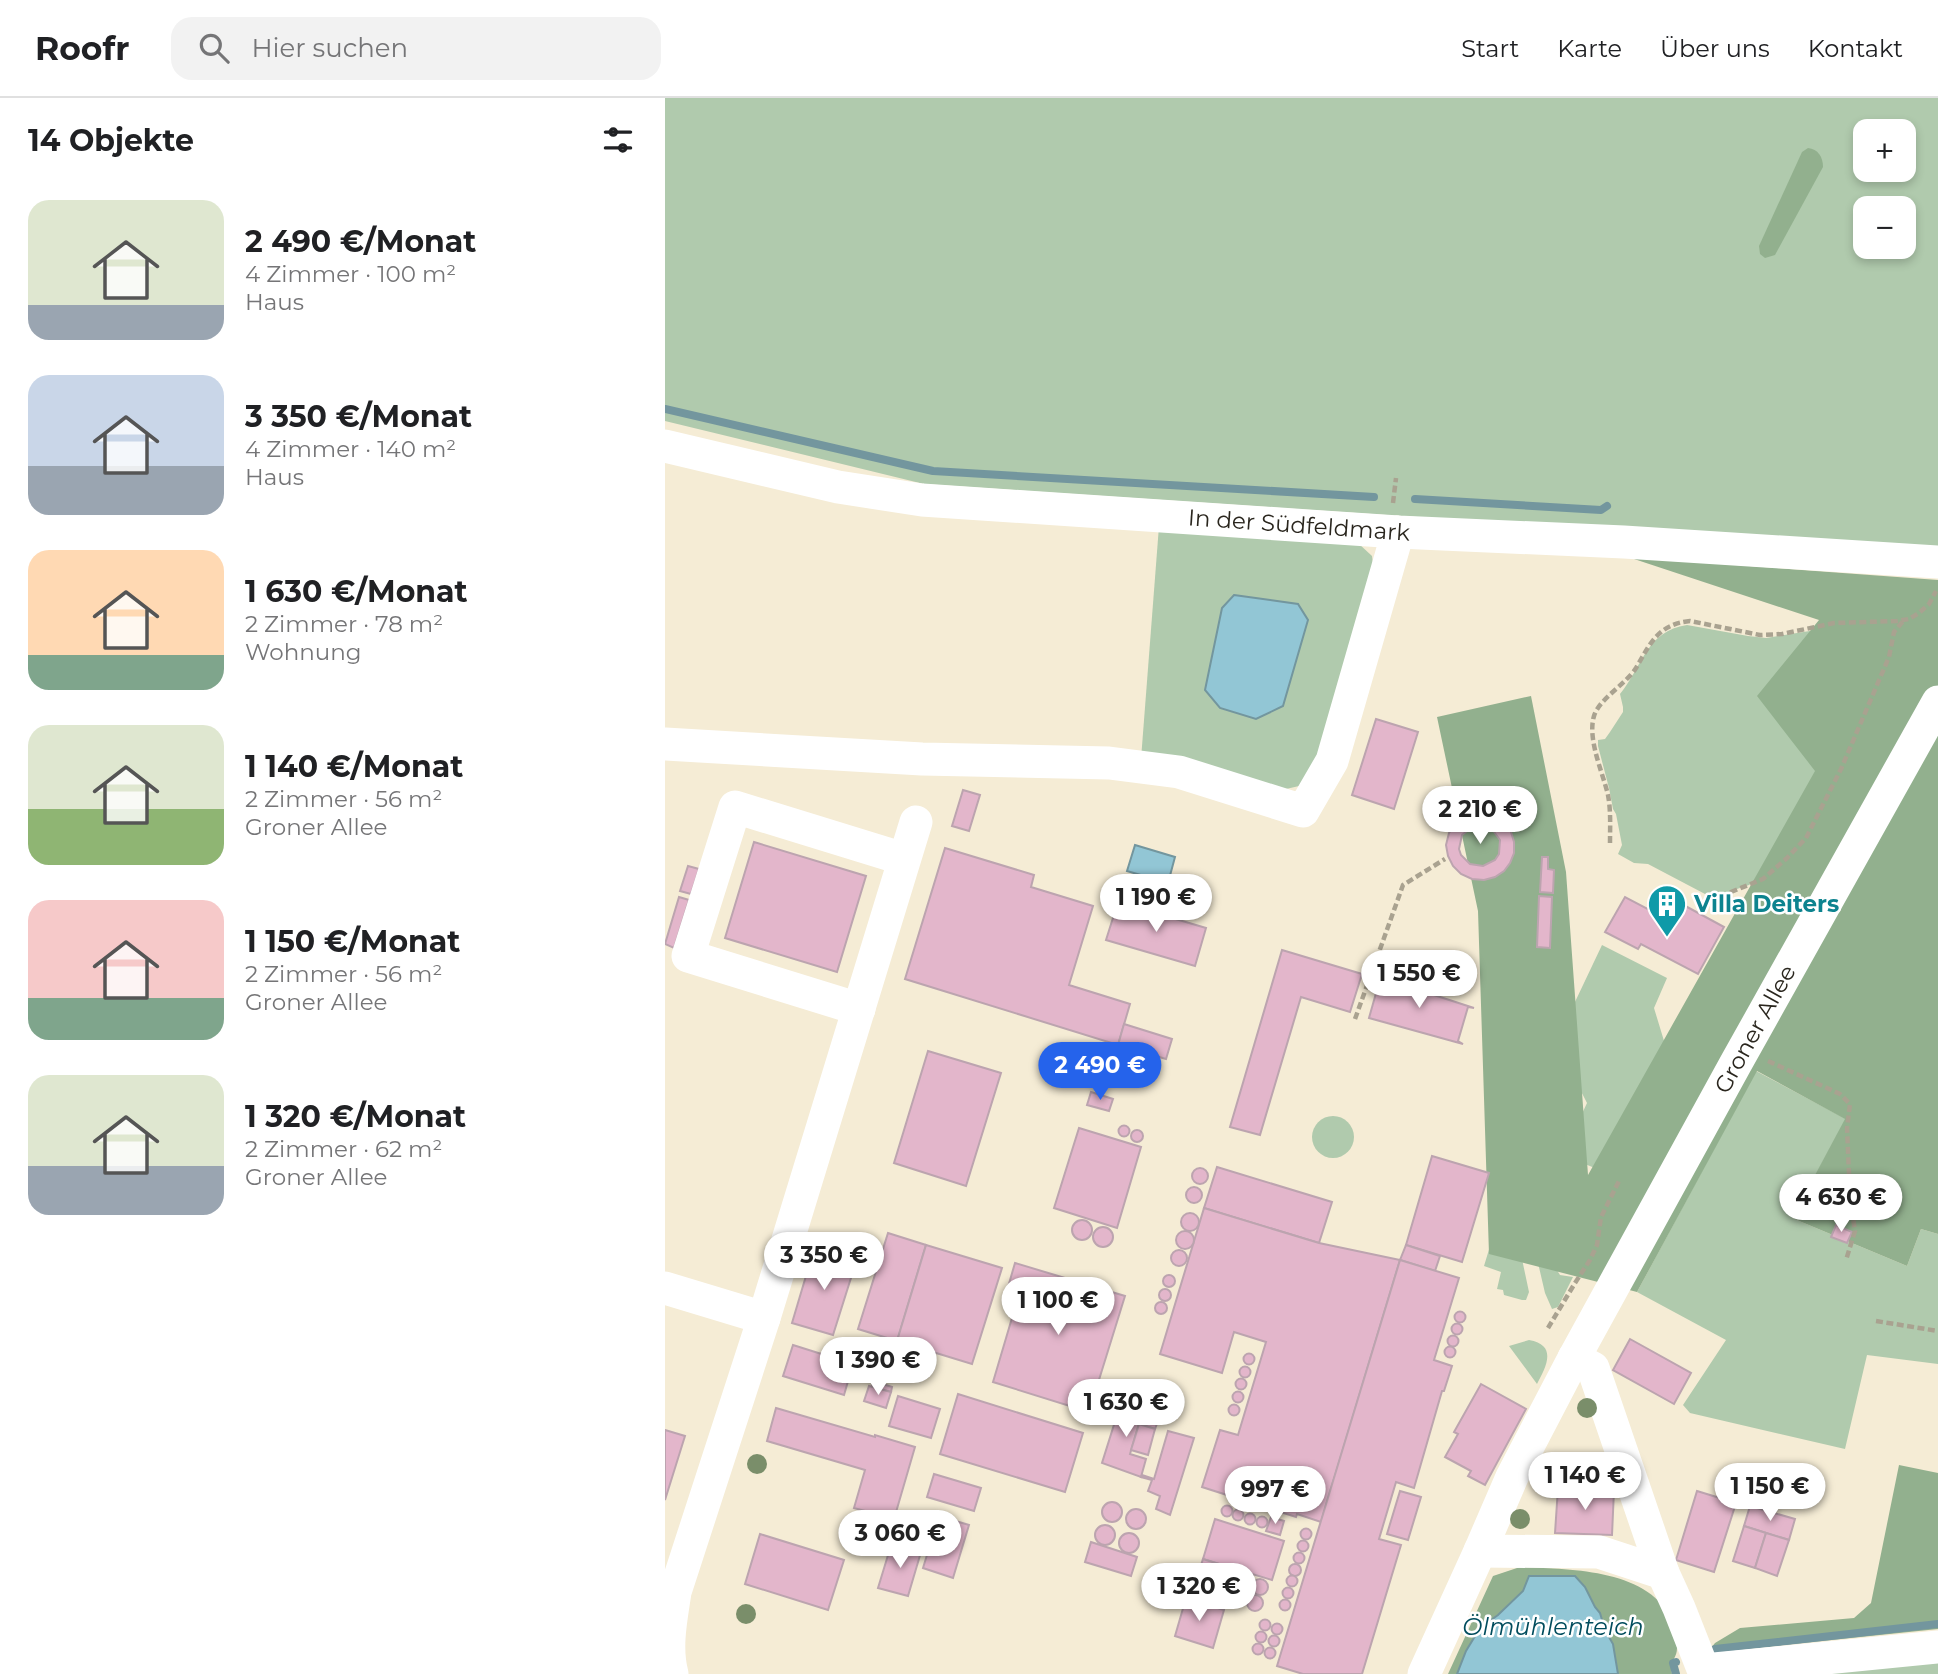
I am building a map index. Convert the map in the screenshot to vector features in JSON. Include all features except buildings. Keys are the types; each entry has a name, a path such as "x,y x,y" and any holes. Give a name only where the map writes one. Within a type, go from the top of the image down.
{"street":[{"name":"In der Südfeldmark","path":"665,446 838,487 922,500 1398,532 1624,542 1938,562"},
{"path":"665,744 922,760 1109,763 1179,772 1303,811 1332,761 1398,532"},
{"name":"Groner Allee","path":"1424,1674 1512,1477 1574,1357 1938,702"},
{"path":"859,1009 688,956 736,807 904,859"},
{"path":"668,1674 669,1633 675,1592 764,1318 916,822"},
{"path":"665,1288 764,1318"},
{"path":"1574,1357 1593,1368 1663,1573 1705,1672 1938,1647"},
{"path":"1480,1551 1599,1552 1663,1573"}],"path":[{"path":"1610,843 1610,806 1595,749 1594,716 1602,703 1632,674 1648,645 1664,630 1680,622 1689,621 1770,635 1834,623 1904,620 1919,613 1929,604 1938,589"},
{"path":"1718,909 1731,892 1763,879 1805,838 1841,769 1883,673 1894,632 1904,620"},
{"path":"1355,1019 1403,885 1445,859"},
{"path":"1736,1063 1769,1061 1840,1094 1850,1104 1847,1128 1850,1197 1855,1231 1846,1259"},
{"path":"1548,1328 1590,1261 1597,1245 1601,1217 1619,1181"},
{"path":"1875,1321 1938,1331"}],"green space":[{"path":"665,98 1938,98 1938,552 924,484 665,421"},
{"path":"1808,148 1819,154 1823,167 1775,255 1765,258 1760,254 1759,246 1802,152"},
{"path":"1159,526 1358,543 1372,556 1375,581 1321,756 1299,786 1286,789 1141,759"},
{"path":"1628,557 1938,580 1938,1234 1921,1229 1907,1266 1792,1218 1845,1119 1757,1071 1637,1292 1489,1254 1478,911 1437,717 1531,696 1566,872 1588,1175 1815,771 1757,696 1819,620"},
{"path":"1687,625 1766,638 1816,630 1879,629 1783,857 1749,885 1723,897 1721,902 1709,901 1705,894 1648,864 1634,863 1618,854 1622,845 1598,746 1598,740 1605,739 1623,712 1620,694 1647,651 1662,634"},
{"path":"1602,945 1667,978 1654,1008 1675,1077 1624,1180 1563,1155 1587,1103 1556,1042"},
{"path":"1756,1071 1846,1119 1792,1218 1907,1266 1921,1229 1938,1234 1938,1364 1867,1355 1845,1449 1690,1413 1683,1405 1726,1340 1637,1292"},
{"path":"1333,1116 1348,1122 1354,1137 1348,1152 1333,1158 1318,1152 1312,1137 1318,1122"},
{"path":"1522,1194 1548,1256 1560,1275 1573,1277 1558,1307 1552,1309 1545,1293"},
{"path":"1509,1198 1529,1292 1526,1300 1504,1295 1503,1290 1497,1289 1501,1272 1484,1266 1504,1200"},
{"path":"1529,1340 1544,1347 1547,1352 1544,1371 1537,1384 1509,1346"},
{"path":"1899,1465 1938,1473 1938,1629 1707,1653 1715,1643 1740,1628 1854,1618 1871,1603"},
{"path":"1520,1567 1606,1575 1628,1581 1646,1591 1662,1604 1672,1622 1677,1648 1672,1674 1618,1674 1610,1639 1585,1587 1523,1591 1466,1651 1457,1674 1448,1674 1493,1576"},
{"path":"1938,1658 1938,1674 1766,1674"}],"water":[{"path":"1234,595 1298,604 1308,620 1283,706 1256,719 1220,708 1205,690 1222,608"},
{"path":"1135,845 1175,857 1168,883 1127,871"},
{"name":"Ölmühlenteich","path":"1529,1576 1575,1576 1585,1587 1613,1644 1618,1674 1457,1674 1466,1651 1480,1628 1523,1591"}],"waterway":[{"path":"665,409 933,471 1374,497"},
{"path":"1415,499 1601,510 1607,506"},
{"path":"1715,1649 1938,1624"},
{"path":"1676,1662 1673,1663 1676,1674"}],"place":[{"name":"Villa Deiters","path":"1667,938"}]}
